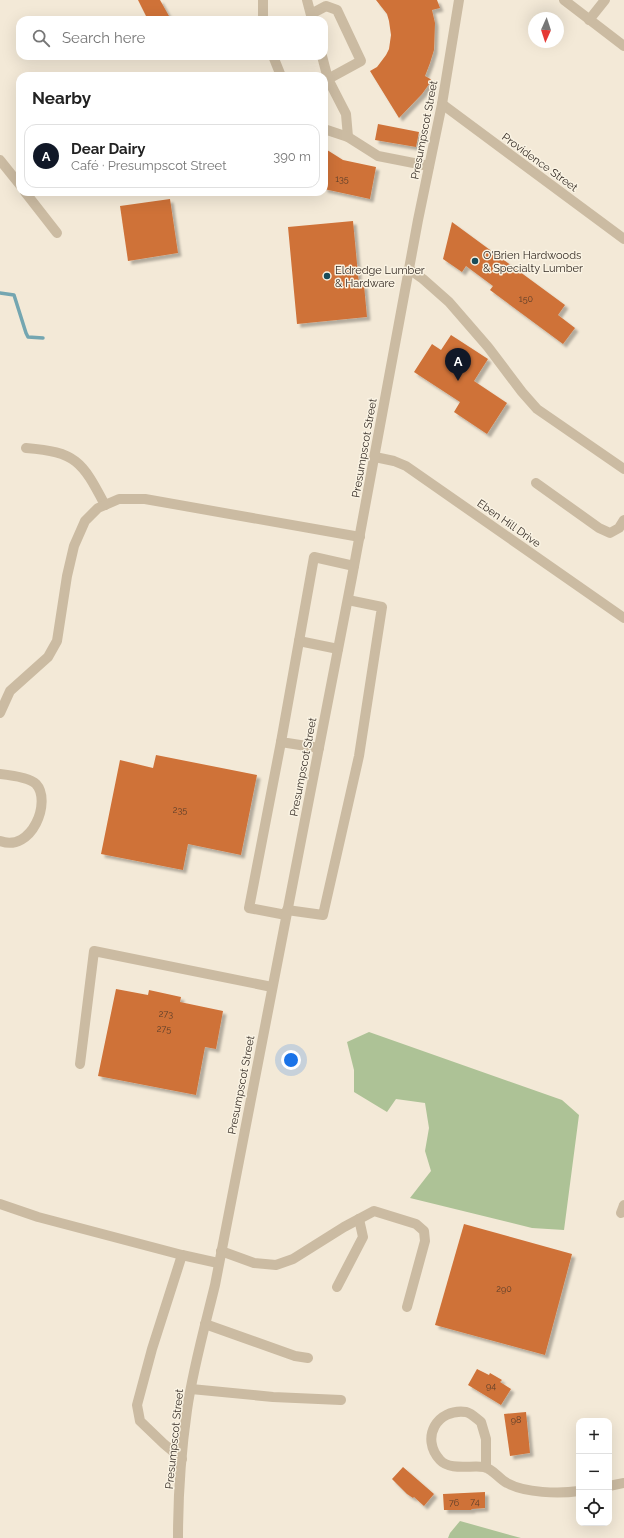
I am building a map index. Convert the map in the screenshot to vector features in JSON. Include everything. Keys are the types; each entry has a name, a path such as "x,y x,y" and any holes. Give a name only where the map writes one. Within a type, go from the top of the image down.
{"street":[{"path":"263,0 263,16"},
{"path":"306,0 312,16"},
{"name":"Presumpscot Street","path":"178,1538 182,1458 187,1410 205,1324 215,1285 218,1263 348,600 409,269 442,104 459,0"},
{"path":"564,0 624,46"},
{"path":"589,20 605,0"},
{"path":"313,16 326,6 337,10 361,60 328,79 346,114 348,137"},
{"path":"275,60 279,72"},
{"path":"323,60 326,72"},
{"name":"Providence Street","path":"442,104 624,239"},
{"path":"328,130 348,137 378,156 429,166"},
{"path":"0,160 16,180"},
{"path":"28,196 57,233"},
{"path":"409,269 449,302 488,347 522,392 537,409 624,469"},
{"path":"26,448 58,452 70,456 79,462 94,484 105,505"},
{"name":"Eben Hill Drive","path":"375,457 394,461 406,466 624,618"},
{"path":"536,483 599,528 610,533 619,528 624,520"},
{"path":"0,713 10,691 48,657 57,641 67,576 74,546 85,521 98,508 119,499 145,499 360,536"},
{"path":"348,600 382,608 359,756 323,915 287,913 249,908 314,558 354,566"},
{"path":"299,641 338,649"},
{"path":"280,742 318,748"},
{"path":"0,774 23,778 35,783 42,793 35,827 22,841 6,844 0,841"},
{"path":"80,1064 94,951 272,987"},
{"path":"0,1204 38,1217 218,1263"},
{"path":"221,1251 254,1262 276,1266 293,1259 374,1211 416,1224 424,1231 425,1241 407,1307"},
{"path":"338,1287 363,1237 359,1219"},
{"path":"182,1255 152,1349 137,1404 140,1421 164,1444 182,1458"},
{"path":"205,1324 295,1356 308,1358"},
{"path":"191,1389 273,1397 341,1400"},
{"path":"486,1468 486,1439 481,1422 467,1412 450,1413 436,1422 431,1435 434,1451 441,1462 458,1468 486,1468 507,1484 531,1490 562,1494 576,1492"},
{"path":"612,1485 624,1483"}],"green space":[{"path":"369,1032 562,1100 579,1115 564,1230 532,1228 410,1198 431,1171 425,1151 429,1128 425,1103 396,1099 387,1112 354,1092 354,1070 347,1042"},
{"path":"460,1521 521,1538 448,1538 450,1533"}],"building":[{"path":"138,0 160,0 169,16 146,16"},
{"path":"376,0 437,0 440,8 432,10 435,23 434,50 425,76 432,80 422,94 399,118 370,71 377,67 386,55 389,49 391,35 387,14"},
{"path":"378,124 419,132 416,147 375,140"},
{"path":"328,151 343,160 376,167 370,199 328,190"},
{"path":"170,199 178,253 128,261 120,206"},
{"path":"353,221 359,285 364,285 367,317 297,324 288,227"},
{"path":"452,222 565,305 558,315 575,328 563,344 490,290 493,286 466,266 462,272 443,259"},
{"path":"451,335 488,359 474,381 507,403 487,434 454,412 460,402 414,372 432,344 441,350"},
{"path":"156,755 257,775 241,855 188,844 183,870 101,854 120,760 153,768"},
{"path":"116,989 148,995 149,990 181,997 180,1002 223,1011 216,1049 205,1047 196,1095 98,1076"},
{"path":"464,1224 572,1254 545,1355 435,1325"},
{"path":"477,1369 489,1375 490,1373 502,1380 500,1382 511,1389 501,1405 468,1385"},
{"path":"526,1412 530,1453 510,1456 504,1414"},
{"path":"403,1467 434,1494 424,1506 414,1497 413,1498 407,1494 392,1479"},
{"path":"485,1492 485,1508 471,1510 444,1510 443,1494"}],"waterway":[{"path":"0,293 14,295 28,337 43,338"}],"place":[{"name":"O'Brien Hardwoods & Specialty Lumber","path":"475,261"},
{"name":"Eldredge Lumber & Hardware","path":"327,276"},
{"name":"Dear Dairy","path":"458,381"}]}
